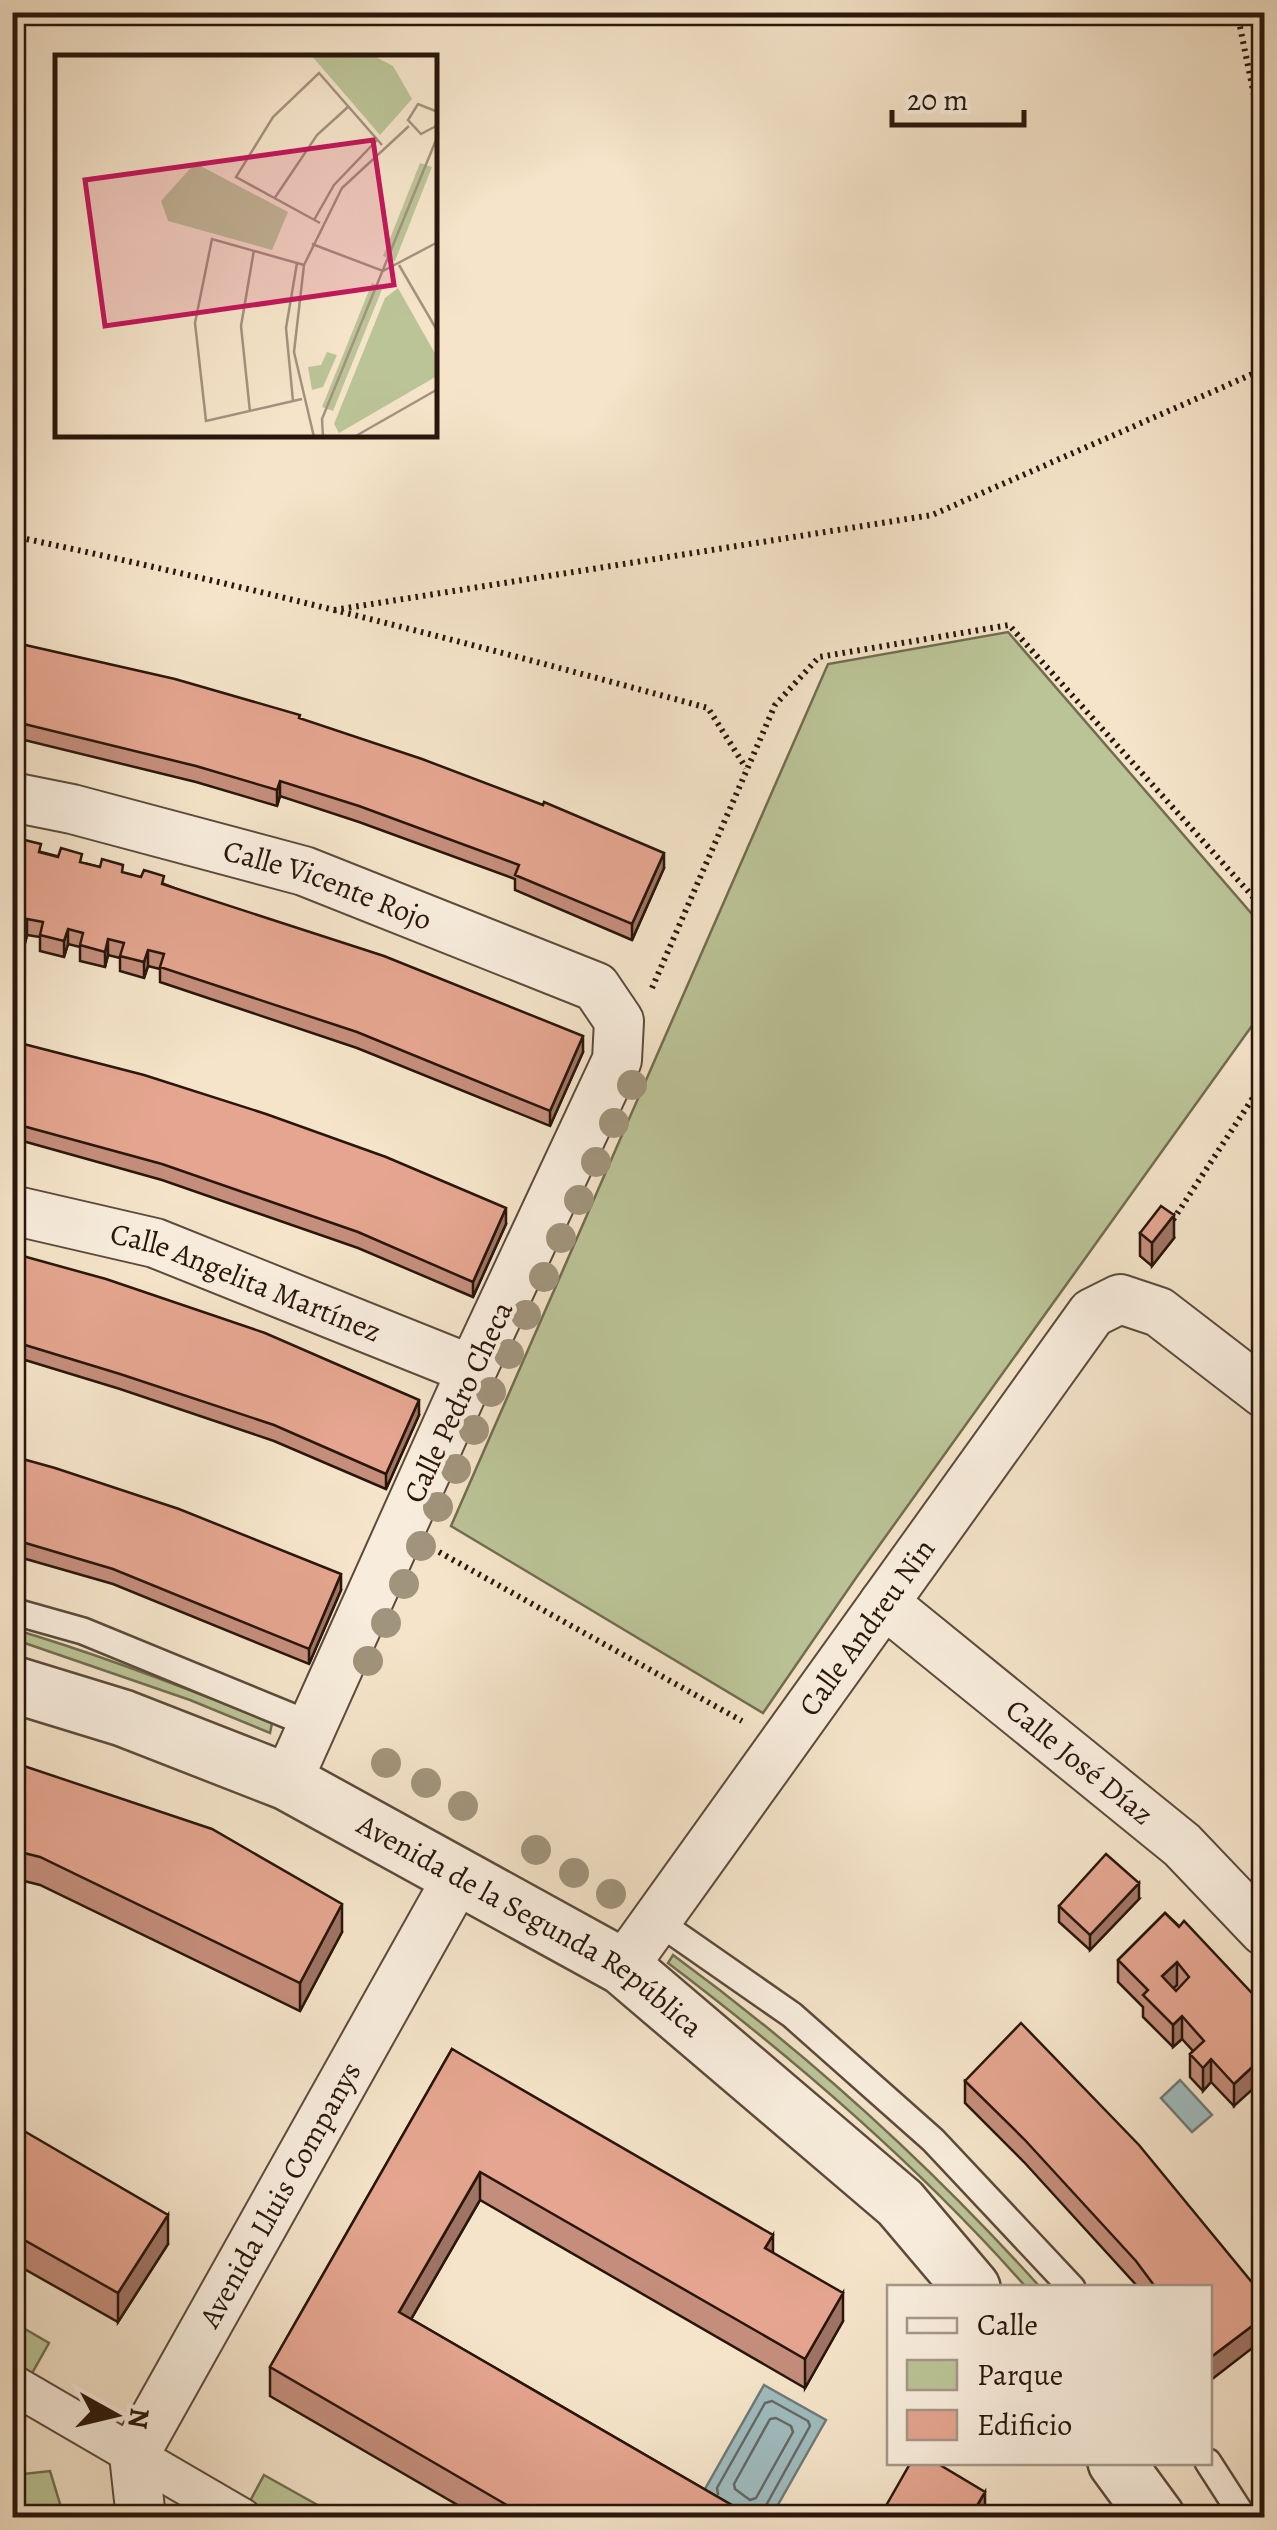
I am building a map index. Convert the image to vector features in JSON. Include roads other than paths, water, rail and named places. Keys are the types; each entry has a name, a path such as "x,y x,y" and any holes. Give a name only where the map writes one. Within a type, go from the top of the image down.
{"street":[{"name":"Calle Vicente Rojo","path":"12,797 72,809 304,872 596,987 619,1021"},
{"name":"Calle Pedro Checa","path":"287,1782 472,1370 618,1060 619,1021"},
{"name":"Calle Angelita Martínez","path":"12,1210 155,1243 472,1370"},
{"name":"Calle Andreu Nin","path":"623,1967 1092,1313 1120,1299 1160,1312 1264,1393"},
{"name":"Calle José Díaz","path":"884,1603 1182,1845 1264,1930"},
{"name":"Avenida de la Segunda República","path":"12,1684 123,1718 287,1782 623,1967 900,2203 969,2285"},
{"name":"Avenida Lluis Companys","path":"134,2455 458,1877"},
{"path":"12,2384 242,2518"},
{"path":"134,2455 141,2518"},
{"path":"1118,2465 1158,2518"}],"lane":[{"path":"12,1611 83,1632 312,1725"},
{"path":"656,1921 792,2015 834,2052 933,2140 1069,2285"},
{"path":"1210,2465 1244,2518"}],"water":[{"path":"1180,2080 1212,2115 1192,2132 1161,2098"},
{"path":"764,2385 826,2420 771,2517 739,2517 701,2496"}]}
